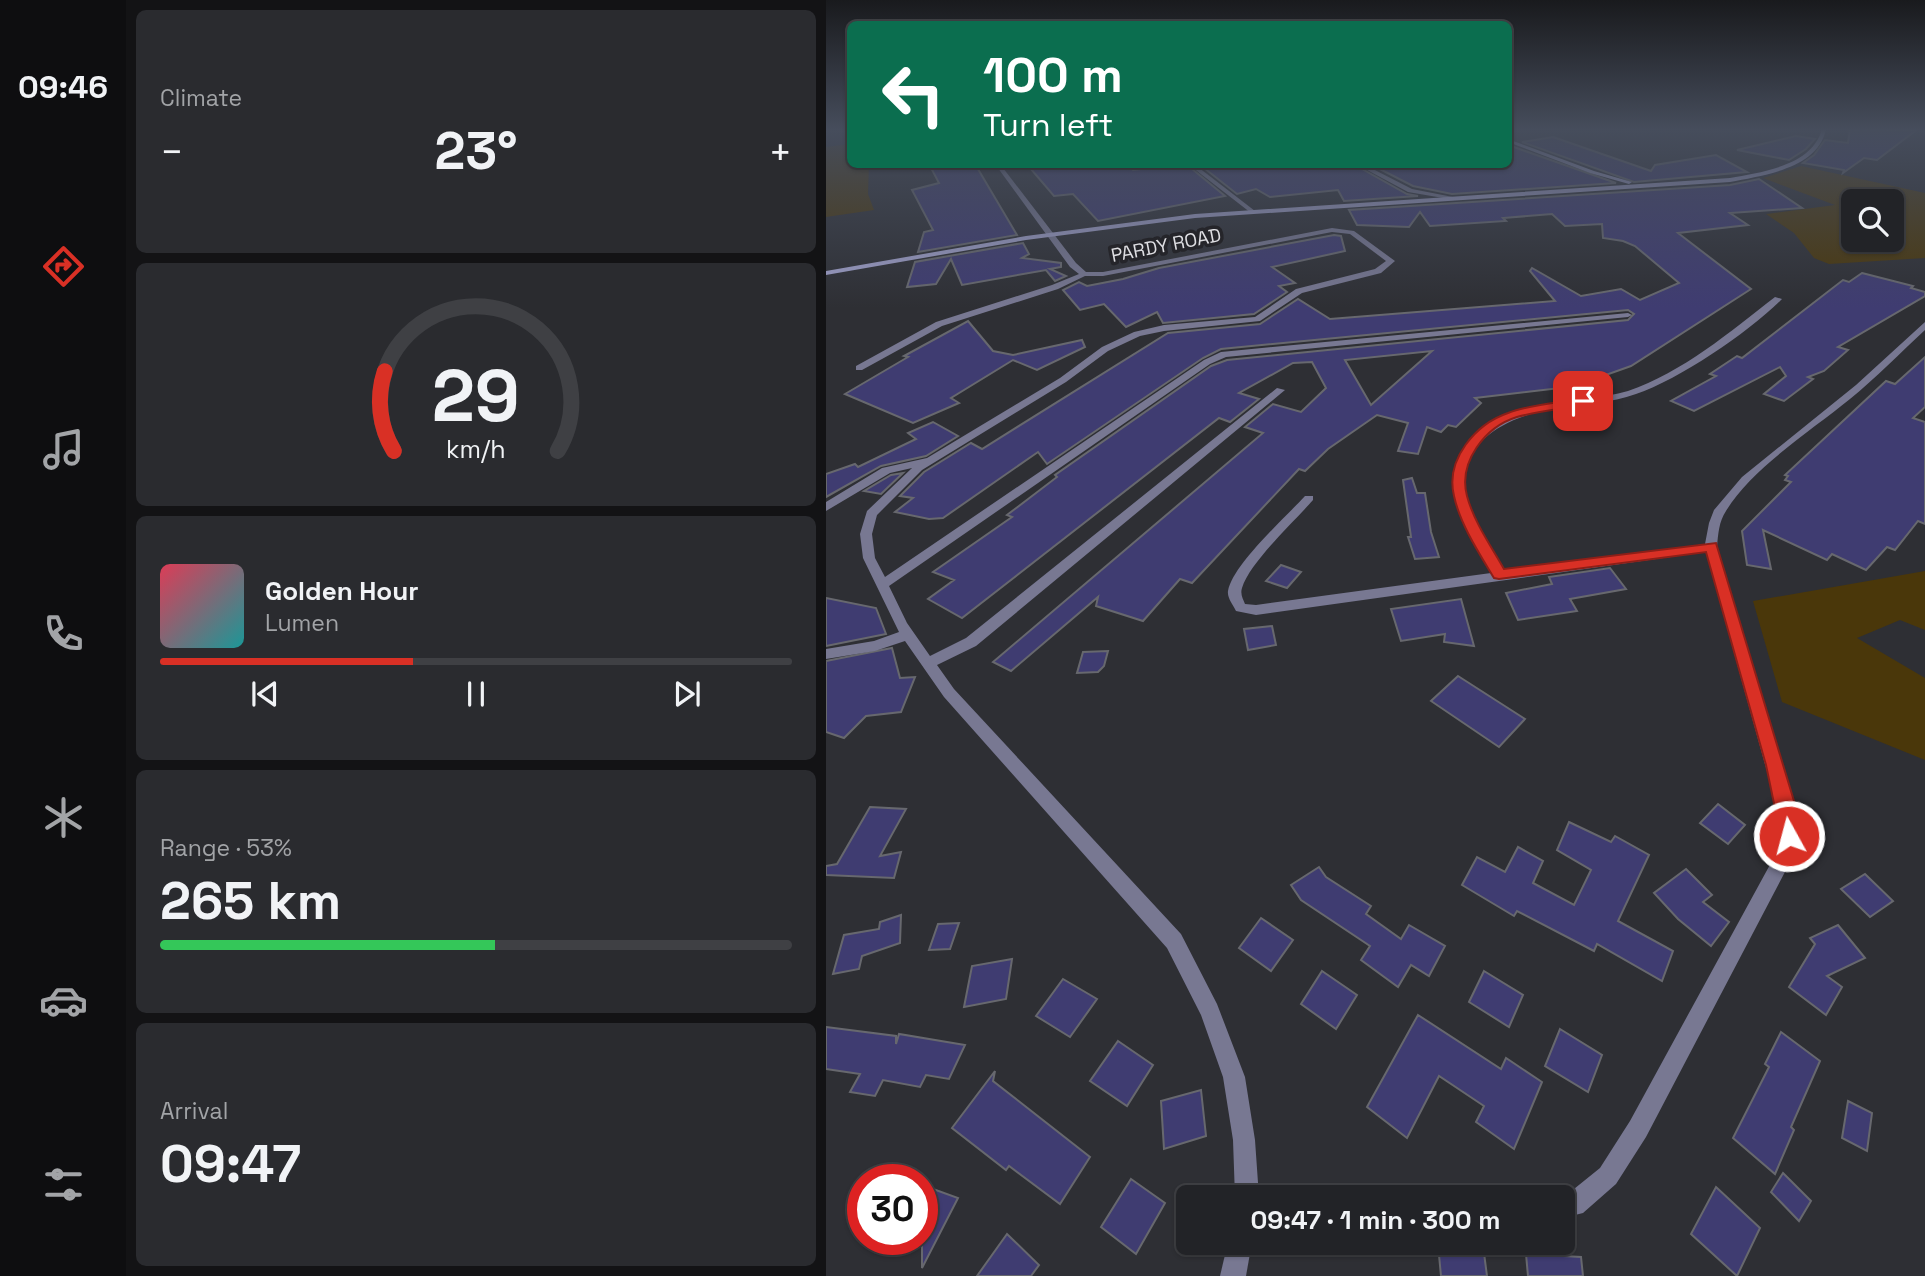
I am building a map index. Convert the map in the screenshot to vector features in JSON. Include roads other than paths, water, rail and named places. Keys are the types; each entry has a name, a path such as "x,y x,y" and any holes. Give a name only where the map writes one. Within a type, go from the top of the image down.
{"street":[{"name":"PARDY ROAD","path":"932,460 1063,380 1119,342 1164,328 1251,321 1263,316 1299,291 1378,271 1391,261 1352,232 1332,230 1103,274 1084,274 1078,271 1016,189"},
{"path":"1222,189 1253,212"},
{"path":"1405,189 1455,198"},
{"path":"1564,191 1568,189"},
{"path":"826,273 1051,235 1195,216 1609,189"},
{"path":"1406,201 1410,191"},
{"path":"859,368 939,324 1045,290 1084,274"},
{"path":"1499,575 1469,519 1460,494 1460,472 1469,447 1485,430 1512,415 1609,399 1651,385 1719,344 1778,299"},
{"path":"882,585 1196,369 1224,354 1628,315"},
{"path":"1575,1203 1608,1176 1638,1129 1780,864 1789,836 1787,811 1775,765 1711,547 1712,532 1720,511 1738,490 1867,380 1925,325"},
{"path":"928,663 971,642 1280,390"},
{"path":"826,507 886,470 932,460"},
{"path":"932,460 888,495 872,514 866,534 869,558 908,634 949,693 1174,941 1210,1011 1234,1077 1244,1140 1246,1185"},
{"path":"1309,498 1241,576 1235,597 1241,608 1256,610 1711,547"},
{"path":"826,654 875,646 908,634"},
{"path":"1233,1276 1237,1255"}]}
